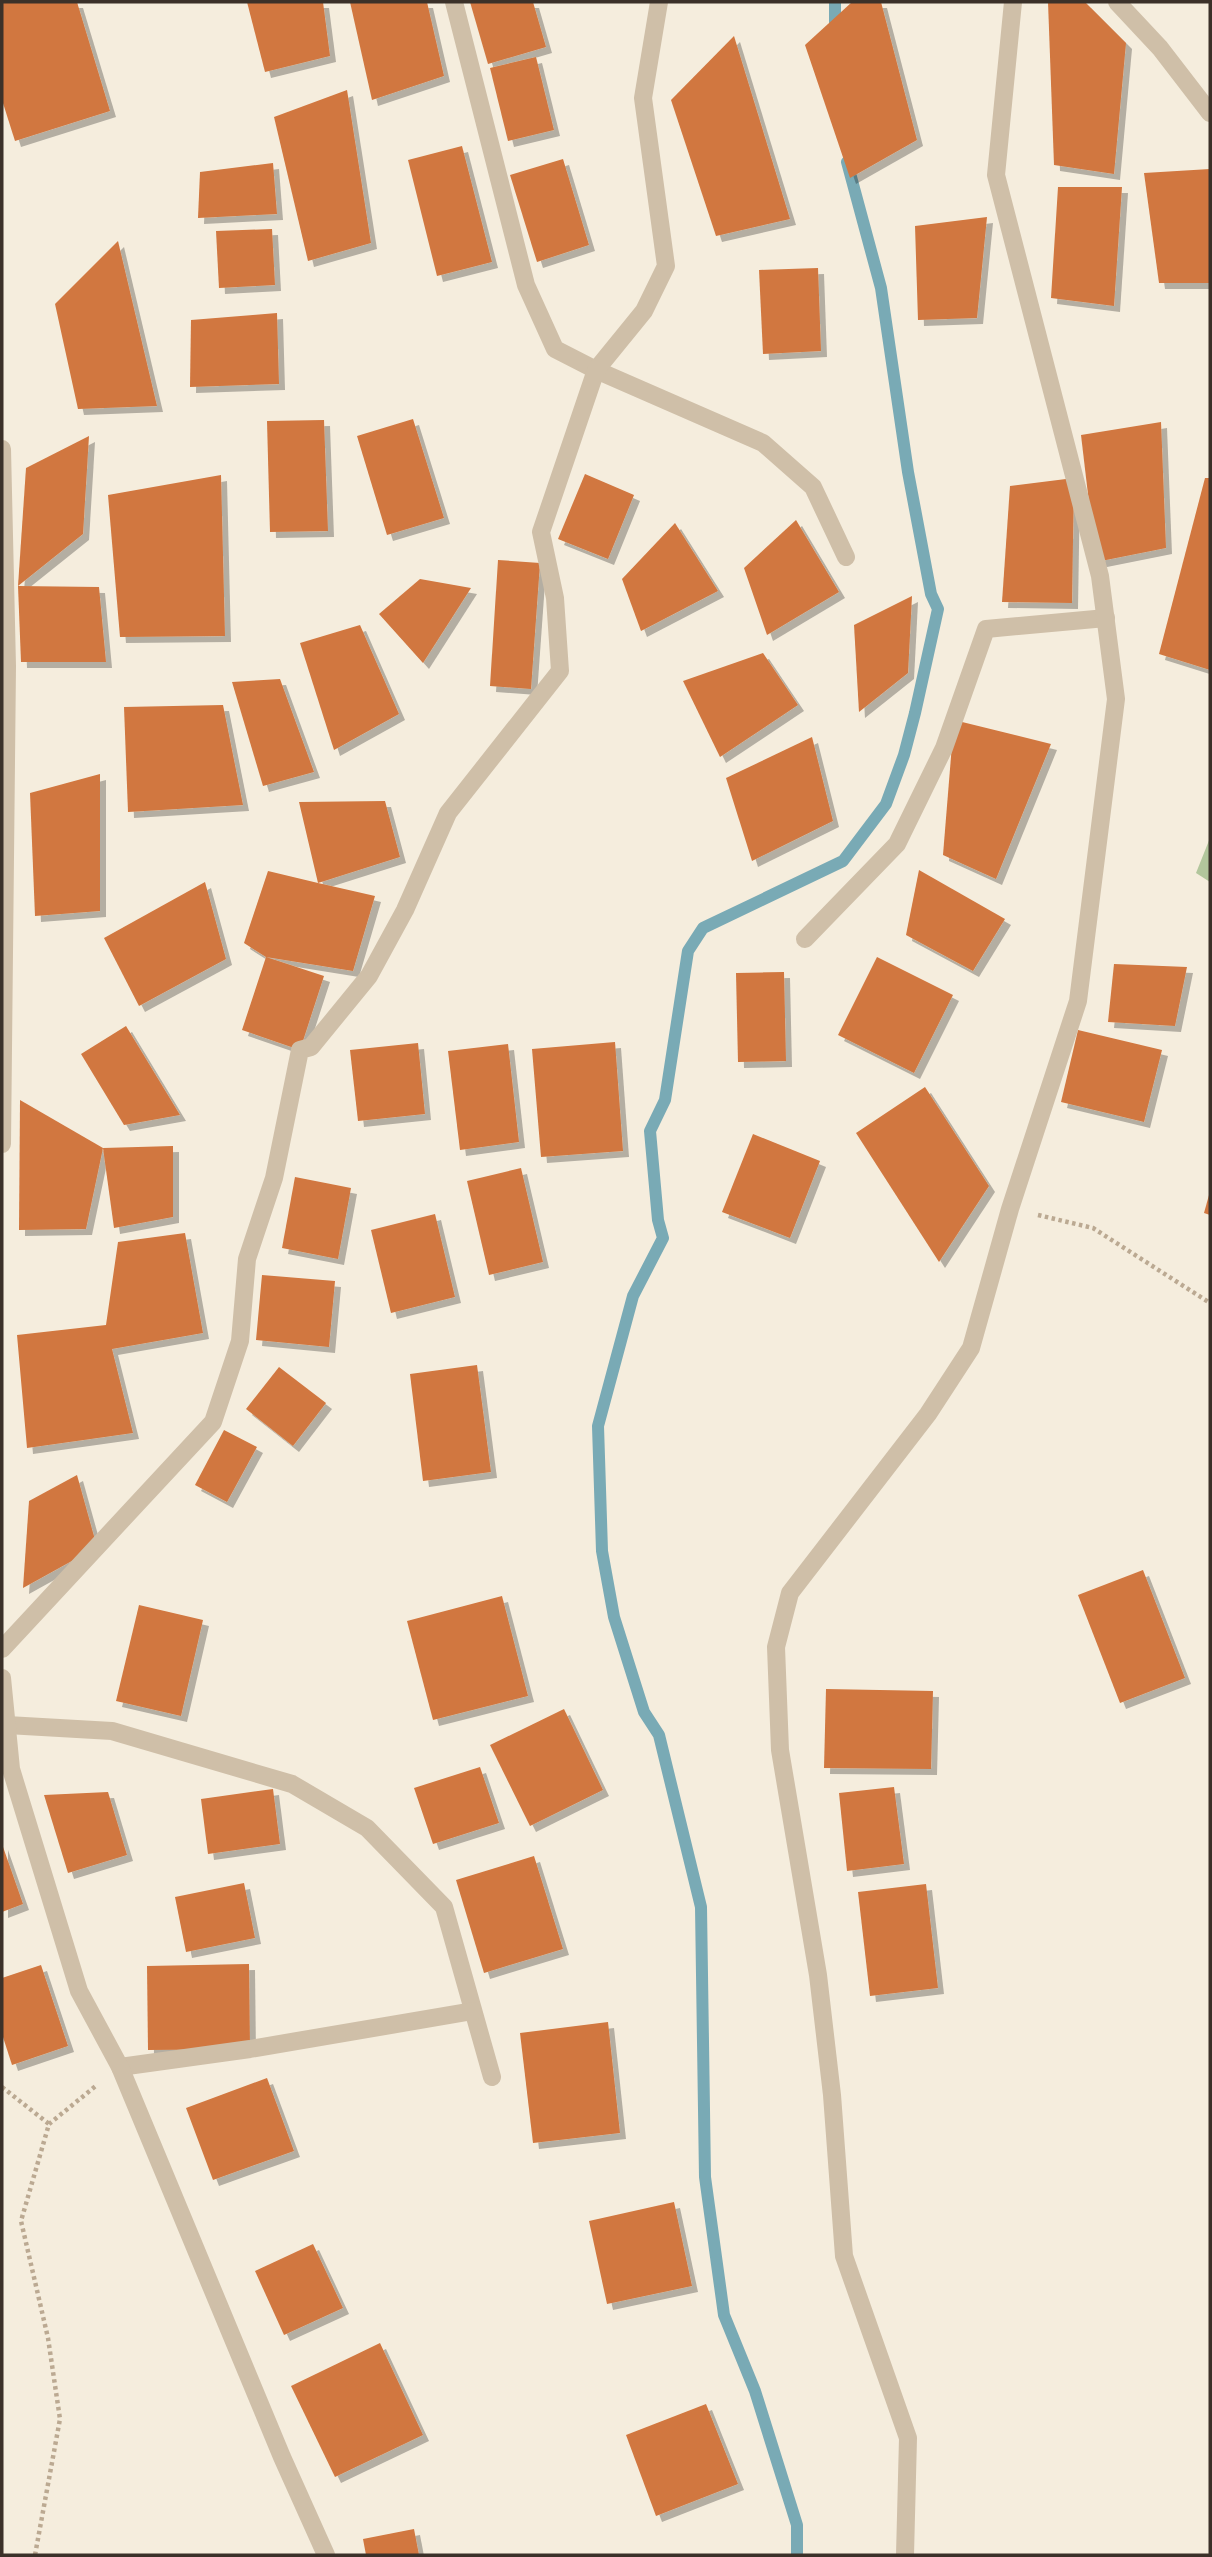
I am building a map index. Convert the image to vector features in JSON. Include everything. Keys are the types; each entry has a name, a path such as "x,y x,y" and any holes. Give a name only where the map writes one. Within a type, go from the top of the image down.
{"street":[{"path":"454,2 526,285 555,349 596,370 763,443 813,487 846,557"},
{"path":"2,1649 212,1422 240,1342 247,1259 274,1178 300,1050 311,1047 369,976 405,910 448,813 560,671 555,598 541,532 596,370 644,311 667,266 643,98 659,2"},
{"path":"905,2555 908,2438 844,2256 832,2095 818,1975 780,1750 776,1647 790,1593 928,1414 971,1348 1010,1209 1078,1001 1116,699 1100,576 996,175 1013,2"},
{"path":"1117,2 1160,48 1210,113"},
{"path":"2,449 6,680 2,1144"},
{"path":"805,939 897,844 944,748 986,629 1105,618"},
{"path":"2,1678 11,1769 79,1991 120,2067 282,2457 326,2555"},
{"path":"6,1725 112,1731 292,1784 367,1828 444,1907 492,2077"},
{"path":"120,2067 250,2049 473,2011"}],"path":[{"path":"1010,1209 1093,1228 1210,1303"},
{"path":"35,2555 60,2419 48,2338 21,2221 48,2124 120,2067"},
{"path":"2,2087 48,2124"}],"green space":[{"path":"1210,838 1210,882 1196,873"}],"building":[{"path":"2,2 77,2 110,111 15,141 2,100"},
{"path":"247,2 323,2 330,56 265,72"},
{"path":"350,2 427,2 444,76 372,100"},
{"path":"470,2 533,2 546,47 488,64"},
{"path":"852,2 881,2 917,140 850,178 805,45"},
{"path":"1048,2 1085,2 1126,43 1114,174 1054,165"},
{"path":"734,36 790,219 716,236 671,100"},
{"path":"536,57 554,130 508,141 490,68"},
{"path":"347,90 371,243 308,261 274,117"},
{"path":"462,146 492,262 437,276 408,160"},
{"path":"563,159 589,245 537,262 510,175"},
{"path":"273,163 277,214 198,218 200,172"},
{"path":"1210,169 1210,283 1159,283 1144,173"},
{"path":"1058,187 1122,187 1114,306 1051,298"},
{"path":"987,217 977,318 918,320 915,226"},
{"path":"272,229 275,285 219,288 216,231"},
{"path":"118,241 157,406 78,409 55,304"},
{"path":"818,268 821,351 763,354 759,270"},
{"path":"277,313 279,384 190,387 191,320"},
{"path":"413,419 444,518 387,535 357,436"},
{"path":"324,420 328,531 270,532 267,421"},
{"path":"1161,422 1166,548 1096,562 1081,435"},
{"path":"89,436 83,534 18,586 26,468"},
{"path":"585,474 634,495 608,559 558,539"},
{"path":"221,475 225,636 120,637 108,495"},
{"path":"1074,478 1072,603 1002,602 1010,486"},
{"path":"1205,478 1210,478 1210,670 1159,654"},
{"path":"796,520 839,592 767,635 744,568"},
{"path":"675,523 718,591 641,631 622,579"},
{"path":"498,560 540,563 531,689 490,686"},
{"path":"420,579 471,588 423,663 379,614"},
{"path":"18,586 99,587 106,662 21,662"},
{"path":"912,596 908,673 859,712 854,625"},
{"path":"360,625 399,714 334,750 300,643"},
{"path":"763,653 798,705 720,757 683,681"},
{"path":"280,679 314,772 263,786 232,682"},
{"path":"223,705 243,805 128,812 124,707"},
{"path":"954,720 1051,744 996,879 943,855"},
{"path":"812,737 833,821 752,861 726,778"},
{"path":"100,774 100,911 35,916 30,793"},
{"path":"385,801 400,857 318,883 299,802"},
{"path":"919,870 1005,919 973,971 906,935"},
{"path":"268,871 375,896 353,971 266,957 244,943"},
{"path":"205,882 226,959 139,1006 104,938"},
{"path":"266,957 324,976 300,1050 242,1030"},
{"path":"877,957 953,995 914,1073 838,1035"},
{"path":"1114,964 1187,967 1175,1026 1108,1022"},
{"path":"784,972 786,1061 738,1062 736,973"},
{"path":"126,1026 180,1115 124,1125 81,1054"},
{"path":"1078,1030 1162,1050 1144,1122 1061,1102"},
{"path":"615,1042 623,1151 541,1157 532,1049"},
{"path":"418,1043 425,1114 358,1121 350,1050"},
{"path":"508,1044 519,1142 460,1150 448,1051"},
{"path":"925,1087 989,1186 939,1262 856,1133"},
{"path":"20,1100 103,1148 86,1229 19,1230"},
{"path":"753,1134 820,1161 790,1238 722,1212"},
{"path":"173,1146 173,1217 114,1228 103,1148"},
{"path":"521,1168 543,1262 489,1275 467,1181"},
{"path":"295,1177 351,1188 338,1259 282,1248"},
{"path":"1210,1195 1210,1215 1204,1213"},
{"path":"435,1214 455,1297 391,1313 371,1230"},
{"path":"185,1233 203,1333 112,1349 133,1433 27,1448 17,1335 106,1325 118,1242"},
{"path":"262,1275 335,1281 329,1347 256,1340"},
{"path":"477,1365 491,1472 423,1481 410,1374"},
{"path":"279,1367 326,1403 293,1446 246,1409"},
{"path":"224,1430 257,1447 227,1502 195,1485"},
{"path":"77,1475 97,1547 23,1588 29,1501"},
{"path":"1143,1570 1185,1678 1120,1703 1078,1595"},
{"path":"502,1596 528,1696 433,1720 407,1621"},
{"path":"139,1605 203,1620 181,1716 116,1701"},
{"path":"826,1689 933,1691 931,1769 824,1768"},
{"path":"564,1709 603,1790 530,1826 490,1745"},
{"path":"480,1767 499,1823 433,1844 414,1788"},
{"path":"894,1787 904,1864 847,1871 839,1793"},
{"path":"273,1789 280,1844 208,1854 201,1799"},
{"path":"108,1792 127,1855 68,1873 44,1795"},
{"path":"2,1844 23,1904 2,1912"},
{"path":"534,1856 563,1949 484,1973 456,1880"},
{"path":"244,1883 255,1938 186,1952 175,1897"},
{"path":"926,1884 938,1988 870,1996 858,1892"},
{"path":"249,1964 250,2049 148,2050 147,1966"},
{"path":"41,1965 68,2046 12,2065 2,2034 2,1978"},
{"path":"608,2022 620,2133 533,2143 520,2033"},
{"path":"267,2078 294,2151 213,2180 186,2108"},
{"path":"674,2202 692,2286 607,2304 589,2221"},
{"path":"313,2244 343,2308 284,2335 255,2271"},
{"path":"380,2343 423,2435 335,2477 291,2386"},
{"path":"706,2404 738,2484 656,2516 626,2435"},
{"path":"414,2529 419,2555 366,2555 363,2539"}],"waterway":[{"path":"835,2 835,33"},
{"path":"797,2555 797,2525 755,2391 724,2315 705,2177 701,1907 659,1735 644,1712 614,1617 602,1551 598,1426 633,1296 663,1238 658,1220 650,1131 665,1100 688,951 703,928 843,861 886,804 904,755 938,609 931,594 908,472 881,288 847,162"}]}
